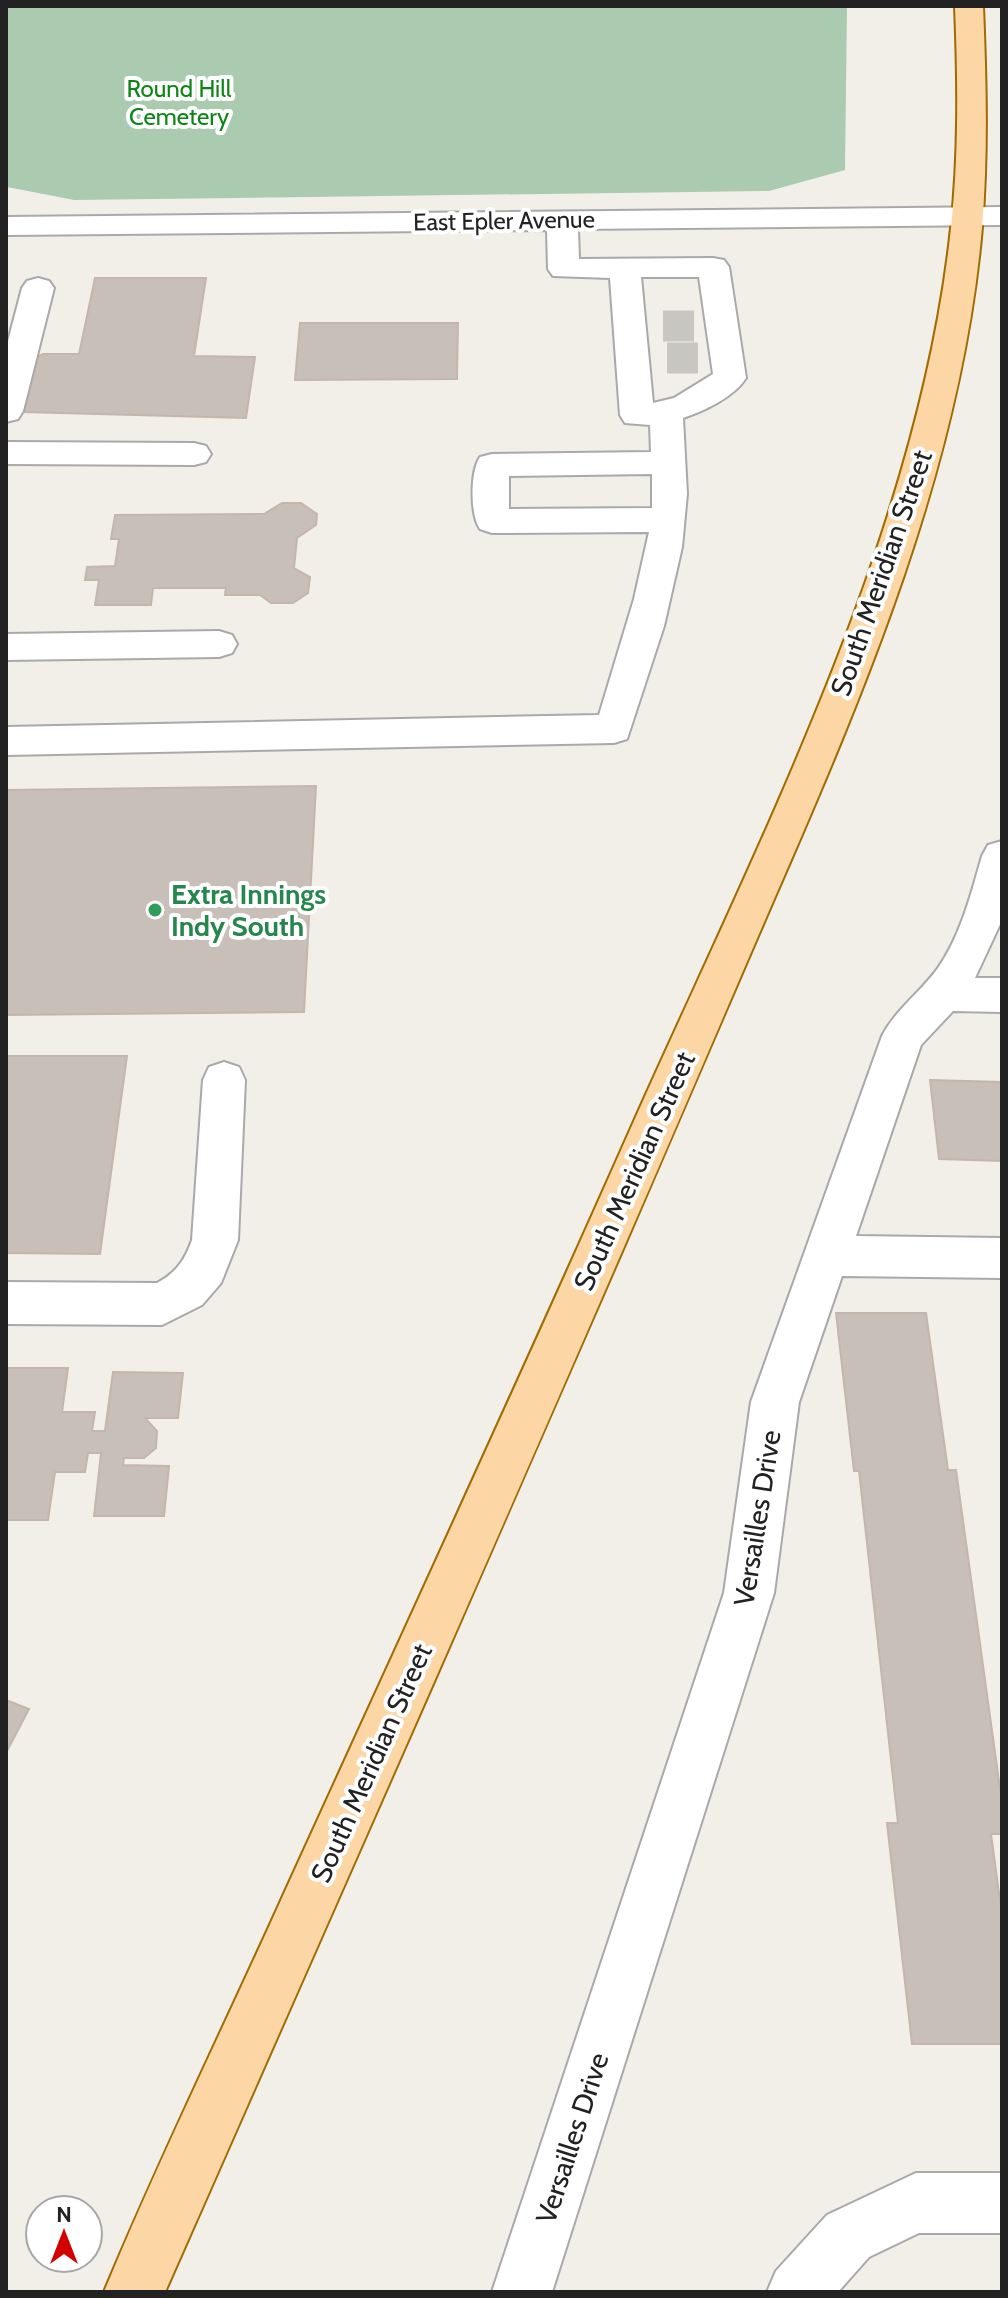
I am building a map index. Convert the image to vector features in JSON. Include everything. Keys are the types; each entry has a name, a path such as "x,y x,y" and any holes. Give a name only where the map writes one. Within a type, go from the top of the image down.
{"main road":[{"name":"South Meridian Street","path":"134,2292 554,1355 831,720 882,585 933,418 960,289 986,216 969,6"}],"street":[{"name":"East Epler Avenue","path":"6,226 986,216"},
{"path":"562,220 564,269 629,313 664,327 629,313"},
{"path":"713,267 712,312 717,358 730,378 702,397 666,415 637,415 629,313 713,267"},
{"path":"6,411 38,288"},
{"path":"6,741 614,729 643,632 668,520 666,415"},
{"path":"6,453 194,454"},
{"path":"668,520 492,521 492,465 669,463"},
{"path":"6,647 219,644"},
{"name":"Versailles Drive","path":"522,2292 749,1593 775,1402 903,1036 942,994 972,946 1002,856"},
{"path":"942,994 1002,995"},
{"path":"6,1303 162,1304 186,1291 205,1269 215,1240 224,1080"},
{"path":"825,1256 1002,1258"},
{"path":"797,2292 848,2236 916,2203 1002,2203"}],"green space":[{"name":"Round Hill Cemetery","path":"6,6 847,6 845,170 769,191 74,200 7,187"}],"building":[{"path":"95,278 206,278 194,356 255,357 246,418 23,412 37,357 43,354 79,354"},
{"path":"300,323 458,323 457,379 295,380"},
{"path":"282,503 301,503 317,514 316,525 297,538 294,568 310,577 308,593 293,603 271,603 260,595 225,595 226,588 153,588 151,605 95,605 99,580 85,580 87,567 115,566 119,539 111,539 115,515 264,514"},
{"path":"316,786 304,1012 6,1015 6,790"},
{"path":"6,1056 127,1056 100,1254 6,1253"},
{"path":"930,1080 1002,1082 1002,1161 939,1159"},
{"path":"836,1313 926,1313 948,1470 956,1470 1002,1803 1002,1834 991,1834 1002,1915 1002,2044 912,2044 887,1823 898,1823 859,1471 854,1471"},
{"path":"6,1368 68,1368 62,1412 95,1412 92,1431 105,1431 113,1372 183,1373 178,1418 145,1418 157,1431 156,1448 144,1458 124,1458 123,1465 169,1466 164,1516 94,1516 101,1453 88,1453 85,1472 55,1472 48,1520 6,1520"},
{"path":"6,1700 29,1709 6,1753"}],"tunnel":[{"path":"663,326 706,326"},
{"path":"667,358 707,358"}],"place":[{"name":"Extra Innings Indy South","path":"155,910"}]}
